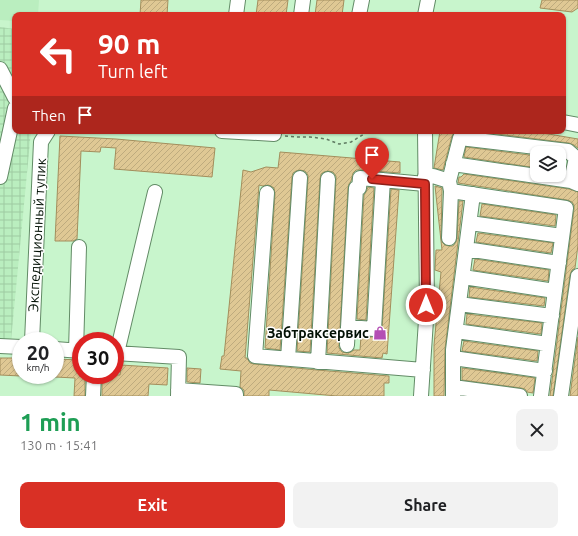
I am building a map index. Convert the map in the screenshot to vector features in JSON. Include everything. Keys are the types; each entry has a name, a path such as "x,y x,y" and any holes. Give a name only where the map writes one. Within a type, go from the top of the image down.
{"street":[{"path":"236,12 238,0"},
{"path":"301,12 303,0"},
{"path":"360,12 362,0"},
{"path":"426,12 428,0"},
{"path":"0,69 12,92"},
{"path":"0,177 12,122"},
{"path":"566,123 578,125"},
{"name":"Экспедиционный тупик","path":"32,332 41,142 46,134"},
{"path":"421,396 426,305 425,134"},
{"path":"449,238 450,186 453,164 460,138 568,151 576,158 575,183 453,164"},
{"path":"347,345 356,188 359,188 360,178 383,180 425,180 433,176 450,186 473,194 566,208 542,396"},
{"path":"288,359 300,178"},
{"path":"318,362 328,179"},
{"path":"348,327 374,329 383,180"},
{"path":"121,332 155,192"},
{"path":"267,193 255,356 423,370"},
{"path":"473,194 453,358 453,391 520,396"},
{"path":"470,223 562,236"},
{"path":"79,247 79,332"},
{"path":"466,248 559,263"},
{"path":"561,396 578,276"},
{"path":"463,277 555,291"},
{"path":"459,304 552,316"},
{"path":"456,331 548,344"},
{"path":"0,346 12,347"},
{"path":"124,354 179,357 178,393 236,394 236,396"},
{"path":"453,358 545,371"},
{"path":"93,396 94,384"}],"path":[{"path":"274,134 296,138 310,137 326,139 339,144 351,142 364,134"}],"shaded area":[{"path":"0,0 39,0 38,12 12,12 12,21 0,20"},
{"path":"0,27 12,29 12,134 31,134 11,341 0,340"}],"building":[{"path":"141,0 168,0 167,12 140,12"},
{"path":"258,0 288,0 286,12 256,12"},
{"path":"317,0 344,0 342,12 315,12"},
{"path":"542,0 578,0 578,8 572,12 540,8"},
{"path":"440,134 454,134 443,170 434,168"},
{"path":"497,134 549,134 578,139 578,148 569,143"},
{"path":"60,136 116,139 215,148 212,177 114,169 116,148 101,147 100,152 81,151 77,239 73,241 55,241"},
{"path":"466,147 530,155 530,167 464,157"},
{"path":"280,152 400,162 400,173 356,170 353,173 348,188 339,345 342,352 347,353 354,350 360,350 361,336 377,337 381,334 391,189 399,190 387,354 383,353 382,358 327,353 336,179 333,172 328,171 321,174 320,179 310,352 297,351 308,179 308,175 305,171 300,170 293,173 292,177 280,350 265,348 275,194 274,188 271,186 259,185 245,358 247,358 250,363 254,364 389,376 389,383 384,383 384,396 337,396 269,390 269,396 244,396 244,390 240,387 241,371 220,369 222,356 224,356 243,170 251,172 266,167 278,168"},
{"path":"464,174 569,189 578,192 578,245 575,268 572,270 570,275 553,396 550,396 574,205 572,202 567,200 458,183 459,177"},
{"path":"435,186 442,188 441,238 445,245 453,246 456,242 459,201 463,201 445,349 444,396 434,396 434,345 441,272 435,270 436,250 442,250"},
{"path":"368,187 374,188 366,320 357,319 364,195"},
{"path":"482,204 556,215 555,226 480,216"},
{"path":"478,233 553,243 551,253 476,242"},
{"path":"475,259 549,270 548,281 473,270"},
{"path":"470,287 545,298 544,306 469,297"},
{"path":"467,314 542,323 541,334 466,324"},
{"path":"578,337 578,396 570,396"},
{"path":"464,341 538,351 537,361 462,351"},
{"path":"0,358 12,358 12,376 0,375"},
{"path":"64,359 72,360 72,378 64,377"},
{"path":"124,365 168,368 167,385 149,384 148,396 102,396 102,384 124,384"},
{"path":"187,368 201,369 200,383 187,382"},
{"path":"462,368 535,378 533,393 527,392 525,389 521,388 462,380"},
{"path":"75,384 85,384 85,396 74,396"}],"place":[{"name":"Забтраксервис","path":"380,333"}],"route":[{"path":"372,179 425,184 426,305"}]}
